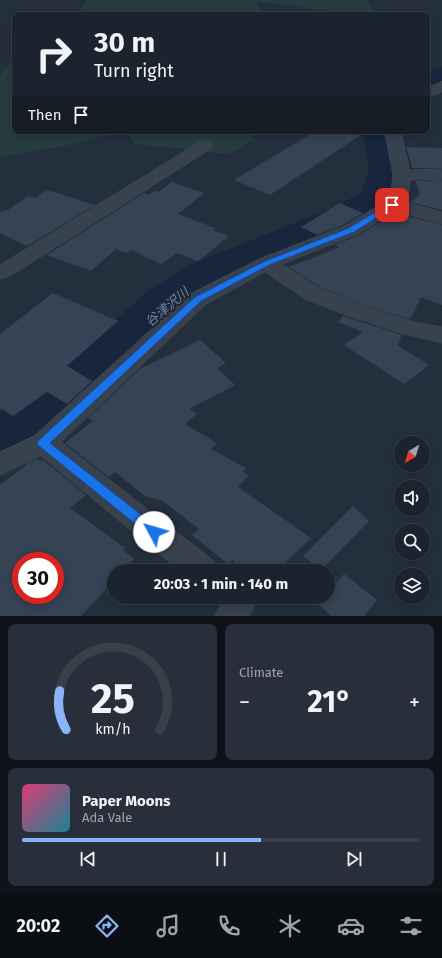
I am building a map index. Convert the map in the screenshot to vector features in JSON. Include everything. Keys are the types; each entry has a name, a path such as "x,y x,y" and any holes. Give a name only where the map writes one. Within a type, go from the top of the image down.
{"street":[{"path":"430,92 442,86"},
{"path":"0,464 43,443 198,299 266,264 352,230 392,205 400,193 402,175 394,134"},
{"path":"0,273 204,146"},
{"path":"402,175 442,174"},
{"path":"392,205 442,218"},
{"path":"266,264 320,297 412,329 442,335"},
{"path":"43,443 194,564"},
{"path":"232,616 239,604"}],"green space":[{"path":"88,0 367,0 374,11 333,12 257,1 262,12 89,12 79,10"},
{"path":"12,58 12,134 113,134 55,148 0,157 0,76"},
{"path":"128,134 252,134 253,140 229,154 135,144"}],"building":[{"path":"311,134 362,134 270,195 234,180"},
{"path":"406,147 442,148 442,168 412,168"},
{"path":"442,180 442,210 410,202 420,195 416,181"},
{"path":"172,182 204,193 178,214 215,228 213,230 229,236 198,261 177,253 161,264 131,250 126,253 116,249 91,271 47,255 144,193 148,195 155,191 158,192"},
{"path":"47,190 95,205 27,246 0,233 0,212 8,210 28,196 35,198"},
{"path":"340,203 363,213 343,225 317,235 301,227"},
{"path":"396,213 442,225 442,305 421,297 410,319 362,304 322,288 289,267 340,247 335,245 359,235"},
{"path":"53,293 118,321 67,366 92,381 67,404 47,392 13,416 0,408 0,334"},
{"path":"343,316 402,335 397,345 429,365 404,384 344,345 363,332 338,322"},
{"path":"200,340 226,363 217,368 235,385 189,409 197,414 185,424 217,443 211,449 246,468 243,472 249,475 238,487 311,538 284,564 237,564 232,560 228,564 192,535 199,529 163,501 145,496 115,472 109,477 65,443 93,421 88,418 140,369"},
{"path":"38,459 41,461 43,460 86,495 70,508 125,548 123,550 134,559 129,564 107,564 107,588 81,616 0,616 0,485 29,463"},
{"path":"353,506 369,521 327,564 313,564 303,556"},
{"path":"344,574 377,600 364,616 331,616 318,604 335,604 335,584"}],"waterway":[{"name":"谷津沢川","path":"430,85 442,78"},
{"name":"谷津沢川","path":"0,443 28,428 62,402 168,302 207,276 344,220 372,206 382,198 391,172 383,134"}],"route":[{"path":"154,532 43,443 198,299 266,264 352,230 392,205"}]}
